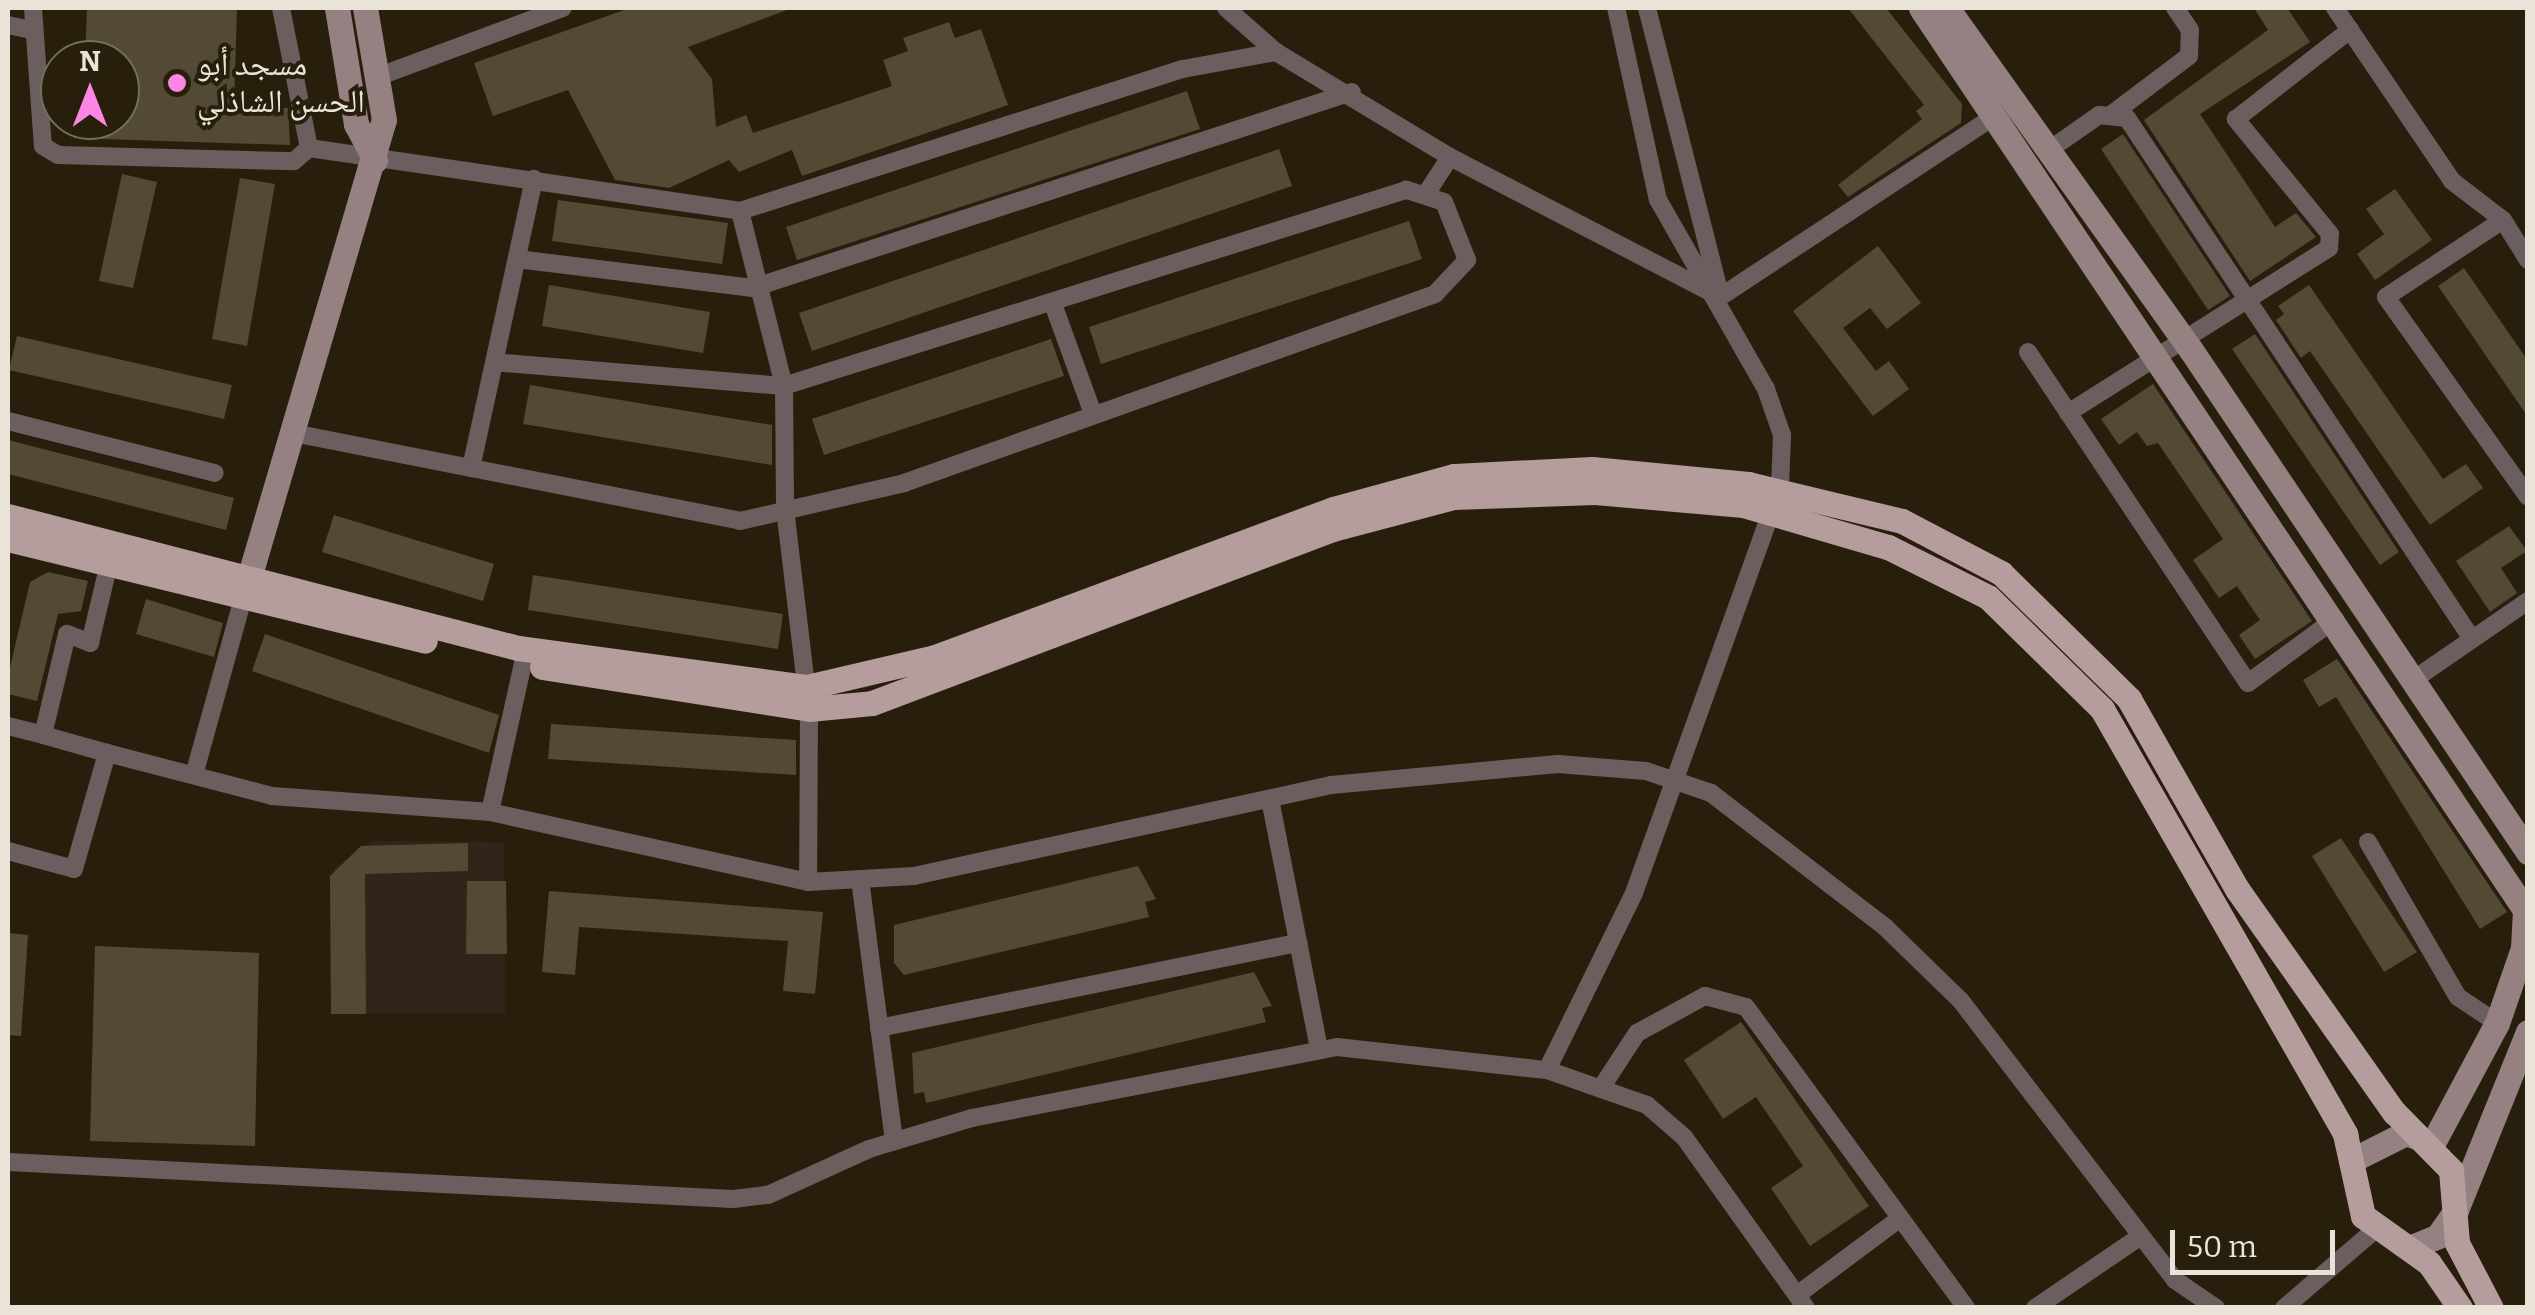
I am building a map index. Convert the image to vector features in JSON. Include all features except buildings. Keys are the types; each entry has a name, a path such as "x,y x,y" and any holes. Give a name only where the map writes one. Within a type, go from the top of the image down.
{"main road":[{"path":"337,8 356,124 375,160"},
{"path":"246,588 384,120 365,8"},
{"path":"1921,8 2335,618 2525,910 2523,948 2497,1023 2433,1142"},
{"path":"1946,8 2186,343 2528,852"},
{"path":"9,538 518,648 808,698 935,657 1334,510 1454,476 1592,470 1780,488 1902,521 2002,574 2086,650 2129,699 2237,889 2371,1080 2433,1142 2451,1170 2457,1243 2491,1308"},
{"path":"9,538 109,563 246,588 523,663 634,688 872,703 967,673 1334,529 1453,497 1594,492 1773,514 1888,546 1988,597 2102,709 2356,1158 2355,1188 2376,1229 2409,1248 2460,1308"},
{"path":"2409,1248 2438,1236 2456,1210 2528,1032"},
{"path":"2356,1158 2406,1133 2433,1142"}],"street":[{"path":"33,8 43,146 58,154 294,161 309,148"},
{"path":"282,8 309,148"},
{"path":"377,77 562,8"},
{"path":"1226,8 1276,52 1352,92 1450,157 1720,297"},
{"path":"1547,1070 1634,893 1780,488 1782,435 1720,297 1658,200 1616,8"},
{"path":"1647,8 1720,297"},
{"path":"2049,150 2112,114 2189,56 2190,30 2175,8"},
{"path":"2335,8 2452,181 2503,220 2528,260"},
{"path":"8,24 32,30"},
{"path":"2068,413 2320,256 2330,234 2236,119 2350,30"},
{"path":"309,148 740,211 1184,68 1276,52"},
{"path":"517,259 753,288 1352,92"},
{"path":"2112,114 2127,118 2472,639"},
{"path":"1720,297 1994,116"},
{"path":"1426,194 1450,157"},
{"path":"470,468 534,179"},
{"path":"294,434 740,521 904,483 1456,281 1467,260 1444,202 1406,190 784,386 495,362"},
{"path":"740,211 753,288 784,386 786,509 808,698 808,882"},
{"path":"2503,220 2386,298 2528,497"},
{"path":"1053,304 1094,414"},
{"path":"2028,352 2248,683 2335,618"},
{"path":"8,421 215,473"},
{"path":"43,735 68,634 90,643 109,563"},
{"path":"194,776 246,588"},
{"path":"2412,680 2528,601"},
{"path":"490,812 523,663"},
{"path":"8,726 272,796 490,812 808,882 914,876 1270,799 1558,764 1676,782 1776,838 1886,927 1961,1002 2175,1280 2216,1308"},
{"path":"8,852 74,869 107,753"},
{"path":"1270,799 1319,1048"},
{"path":"2368,842 2458,997 2497,1023"},
{"path":"860,879 894,1141"},
{"path":"879,1028 1298,943"},
{"path":"1603,1084 1637,1033 1705,996 1726,996 1746,1006 1966,1308"},
{"path":"8,1162 683,1201 768,1195 894,1141 1319,1048 1547,1070 1603,1084 1647,1105 1684,1137 1801,1302 1899,1219"},
{"path":"2284,1308 2376,1229"},
{"path":"2035,1308 2141,1236"}],"shaded area":[{"path":"372,841 504,842 505,1013 331,1014 330,885 335,867"}],"place":[{"name":"مسجد أبو الحسن الشاذلي","path":"177,83"}]}
